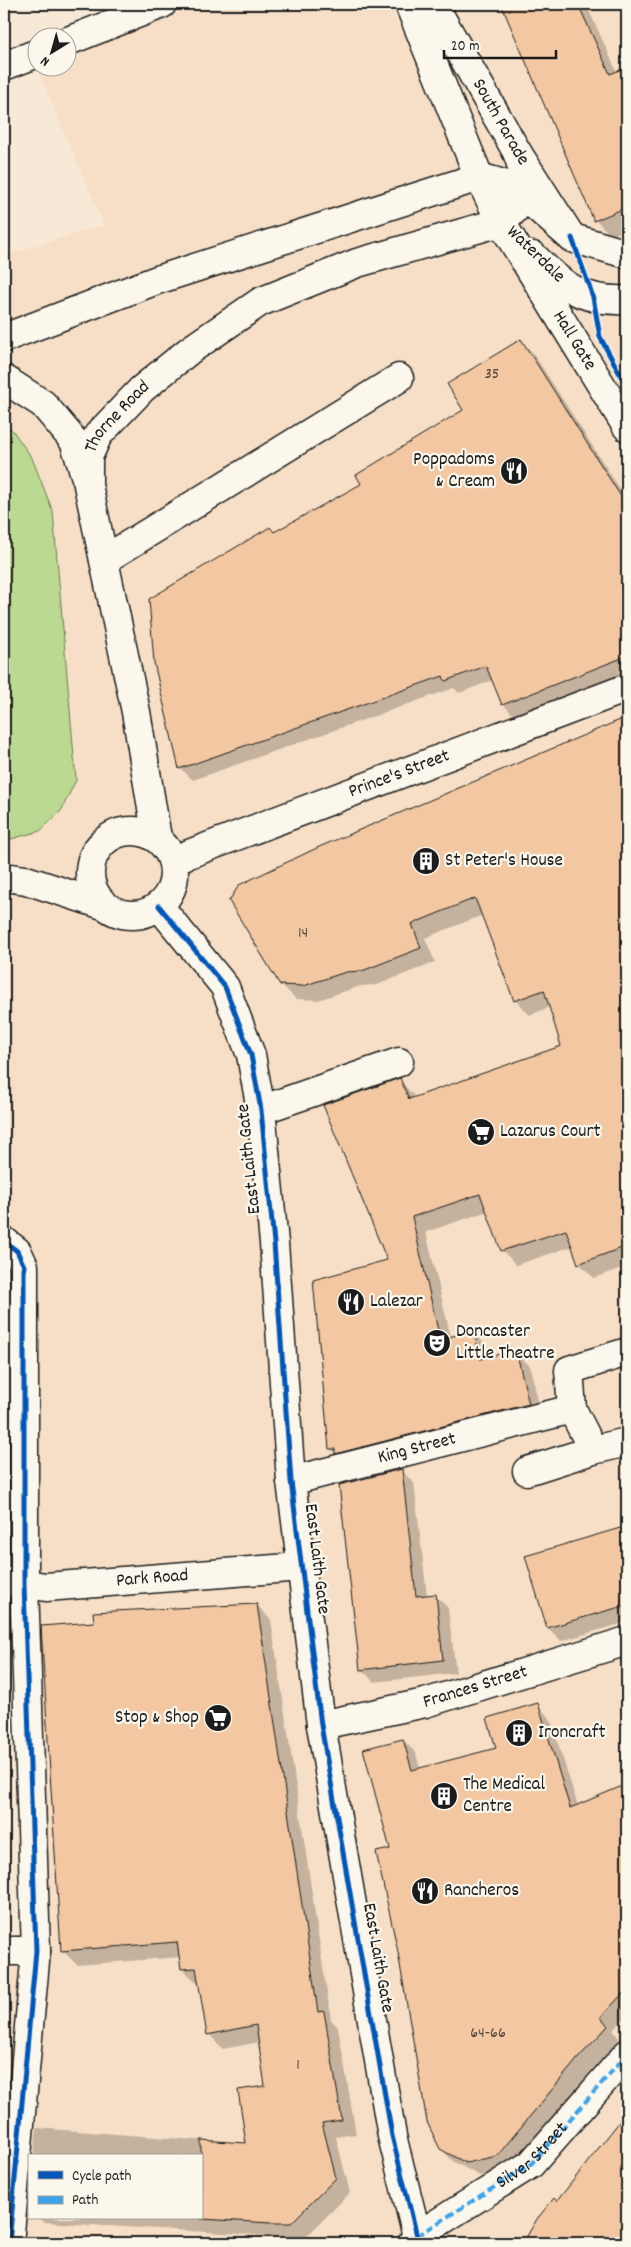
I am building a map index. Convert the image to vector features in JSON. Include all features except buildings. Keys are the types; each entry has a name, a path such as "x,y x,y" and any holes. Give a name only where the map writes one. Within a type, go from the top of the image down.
{"street":[{"path":"78,37 162,4"},
{"name":"South Parade","path":"409,4 479,176"},
{"name":"South Parade","path":"433,4 517,152 572,238"},
{"path":"4,66 28,57"},
{"path":"501,222 514,212 524,196 526,179 517,152"},
{"path":"4,338 157,280 479,176"},
{"name":"Waterdale","path":"479,176 514,187 572,238 627,254"},
{"name":"Hall Gate","path":"479,176 501,222 627,426"},
{"name":"Waterdale","path":"501,222 571,290 593,297 627,300"},
{"name":"Thorne Road","path":"157,838 136,712 88,485 88,457 98,436 142,389 190,350 260,302 357,263 501,222"},
{"path":"104,560 398,378"},
{"path":"4,379 43,404 74,441 88,485"},
{"name":"Prince's Street","path":"173,860 627,688"},
{"path":"4,877 26,880 103,905 116,913 131,916 144,915 166,900 173,887 175,874 173,860 167,848 157,838 144,832 131,830 104,840 95,852 90,865 90,880 94,894 103,905"},
{"name":"East Laith Gate","path":"159,906 225,987 251,1055 261,1110 274,1242 291,1481 321,1725 392,2136 419,2241"},
{"path":"261,1110 399,1062"},
{"path":"9,2243 36,1950 14,1582 24,1266 10,1246"},
{"path":"593,1450 572,1409 569,1370 627,1352"},
{"name":"King Street","path":"291,1481 543,1418 572,1409"},
{"path":"527,1471 593,1450 627,1442"},
{"name":"Park Road","path":"14,1582 46,1587 301,1567"},
{"name":"Frances Street","path":"321,1725 425,1703 627,1641"},
{"path":"4,1951 36,1950"},
{"name":"Silver Street","path":"419,2241 531,2164 627,2054"}],"shaded area":[{"path":"146,4 627,4 627,2243 4,2243 4,1951 35,1951 24,1266 4,1251 4,255 104,225 41,78 78,78 78,34"}],"green space":[{"path":"4,423 13,431 32,458 53,512 76,780 61,811 40,831 4,841"}],"marked path":[{"path":"417,2236 531,2164 627,2054"}],"cycle path":[{"path":"572,238 593,297 600,337 627,387"},
{"path":"159,906 225,987 251,1055 261,1110 274,1243 291,1481 321,1725 392,2136 417,2236"},
{"path":"4,1241 17,1251 24,1266 24,1584 36,1951 9,2243"}],"place":[{"name":"Poppadoms & Cream","path":"514,471"},
{"name":"St Peter's House","path":"426,861"},
{"name":"Lazarus Court","path":"481,1132"},
{"name":"Lalezar","path":"351,1302"},
{"name":"Doncaster Little Theatre","path":"437,1343"},
{"name":"Stop & Shop","path":"218,1718"},
{"name":"Ironcraft","path":"519,1733"},
{"name":"The Medical Centre","path":"444,1796"},
{"name":"Rancheros","path":"425,1891"}]}
